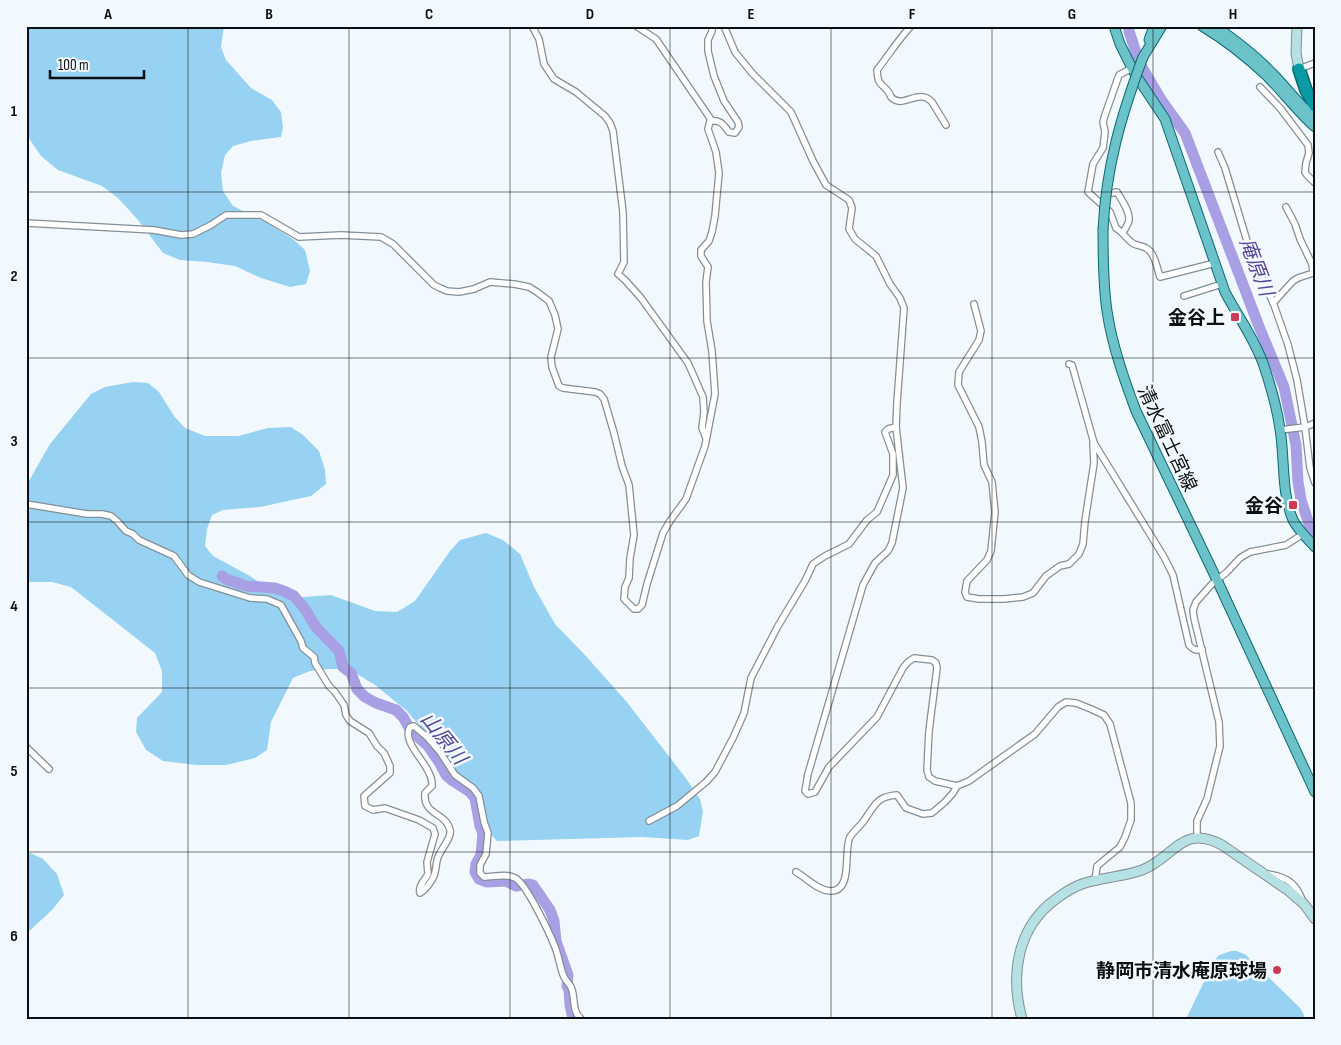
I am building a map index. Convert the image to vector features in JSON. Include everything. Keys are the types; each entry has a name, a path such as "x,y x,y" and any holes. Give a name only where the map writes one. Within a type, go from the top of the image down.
{"highway":[{"path":"1299,68 1315,96"},
{"path":"1299,68 1306,90 1315,106"}],"main road":[{"path":"1114,26 1120,44 1132,68 1165,119 1222,284 1234,309 1252,336 1264,365 1280,430 1285,484 1290,510 1296,525 1315,547"},
{"name":"清水富士宮線","path":"1154,26 1129,94 1116,139 1106,191 1103,230 1104,287 1108,312 1119,362 1136,411 1217,580 1314,793"},
{"name":"清水富士宮線","path":"1143,57 1162,26"},
{"path":"1202,26 1220,37 1269,74 1302,116 1315,127"},
{"path":"1215,26 1242,45 1315,118"}],"street":[{"path":"532,26 539,39 544,64 554,79 576,92 605,116 614,132 623,212 624,262 618,274 641,298 688,363 703,397 702,428 706,438"},
{"path":"636,26 656,39 712,121"},
{"path":"712,26 708,40 708,51 714,76 724,101 738,122 739,127 735,132 729,132 722,123 712,121"},
{"path":"724,26 735,52 752,73 791,112 826,186 849,200 852,208 849,229 855,239 876,256 904,308 896,427 903,488 892,543 888,551 875,563 863,585 808,774 806,791 808,794 815,792 829,767 877,717 903,668 914,658 932,660 936,663 937,668 928,731 927,770 929,778 958,786"},
{"path":"911,26 876,70 878,81 896,100 905,101 921,96 929,98 946,126"},
{"path":"1297,26 1296,53 1299,68 1315,63"},
{"path":"1132,68 1119,75 1103,122 1105,132 1103,148 1093,164 1088,192 1110,212 1116,228 1123,232 1132,243 1149,250 1160,277 1215,263"},
{"path":"1260,87 1280,108 1308,146 1309,153 1305,172 1315,183"},
{"path":"26,223 154,230 181,235 193,234 226,215 261,215 299,237 341,234 381,237 393,244 434,285 447,291 459,292 490,282 529,287 537,292 548,301 557,322 558,330 551,357 552,367 559,386 596,392 604,400 629,485 634,535 629,578 625,587 624,599 634,609 638,609 642,605 663,533 686,499 705,446 715,394 712,351 707,322 706,282 708,267 701,256 701,250 709,240 712,232 717,199 719,173 716,152 708,129 710,121 712,121"},
{"path":"1218,152 1225,168 1250,251 1282,326 1297,380 1310,468 1315,483"},
{"path":"1112,193 1117,192 1128,214 1128,223 1123,232"},
{"path":"1273,303 1293,281 1313,273 1310,259 1286,207"},
{"path":"1184,296 1222,284"},
{"path":"974,304 981,331 979,340 960,372 958,385 979,427 984,465 992,482 995,512 991,551 987,560 967,581 965,592 967,597 979,599 1023,597 1039,587 1046,576 1060,566 1069,564 1079,554 1094,463 1092,443 1094,443"},
{"path":"1069,364 1072,365 1094,443 1164,557 1173,575 1190,645 1192,649 1202,650"},
{"path":"1280,430 1315,424"},
{"path":"649,820 677,806 715,772 742,720 751,678 778,626 805,582 813,564 849,544 867,520 876,512 893,475 893,454 885,432 888,428 896,427"},
{"path":"26,504 111,516 126,531 133,534 139,540 174,556 188,575 199,582 250,598 267,599 281,605 301,640 303,648 314,657 314,663 329,686 336,692 350,721 369,733 384,753 390,766 390,773 364,796 365,806 373,810 385,808 419,820 433,828 435,834 428,862 428,874 420,886 420,892 424,891 434,876 437,859 450,837 450,830 446,821 429,809 424,800 425,793 432,786 433,780 408,739 408,731 414,726 427,737 440,752 455,775 473,788 479,796 488,833 486,854 480,865 480,873 484,878 505,876 514,877 520,881 533,901 555,946 564,978 571,987 574,1009 581,1019"},
{"path":"1197,838 1198,821 1207,799 1220,746 1219,722 1194,618 1196,602 1240,558 1250,552 1286,545 1303,534"},
{"path":"796,872 818,887 830,890 836,889 842,884 844,879 850,837 876,804 887,795 897,795 906,808 923,814 932,813 945,802 958,786 969,781 1035,734 1058,706 1066,702 1076,703 1104,715 1110,724 1131,803 1131,820 1125,837 1120,847 1097,866 1094,881"},
{"path":"26,747 49,769"},
{"path":"1022,1019 1016,983 1016,967 1026,934 1037,917 1067,891 1081,884 1131,874 1144,869 1180,843 1197,838 1213,840 1289,890 1304,904 1315,919"}],"shaded area":[{"path":"26,26 224,26 221,47 226,60 251,88 272,100 281,112 283,128 281,137 251,141 233,146 225,155 221,173 223,191 233,206 266,222 294,240 305,250 310,271 306,284 290,287 261,278 235,266 180,260 163,253 138,220 118,198 102,186 58,170 41,156 26,134"},
{"path":"133,382 148,383 159,392 174,416 185,428 205,436 238,436 268,428 291,427 303,435 319,451 325,470 326,484 311,496 260,507 223,510 212,515 207,529 205,546 213,556 250,576 272,591 290,598 331,595 375,611 397,612 415,601 450,551 460,540 486,533 503,540 520,554 534,587 555,624 626,701 700,799 703,812 699,836 688,840 642,837 497,841 487,830 453,765 407,711 375,685 349,669 310,671 293,678 271,722 267,750 255,758 226,765 196,765 163,761 146,750 136,732 137,718 162,692 162,671 155,653 71,587 52,582 26,582 26,486 50,444 91,394 105,387"},
{"path":"26,851 43,859 57,874 64,895 52,910 26,934"},
{"path":"1237,951 1246,955 1301,1009 1304,1019 1186,1019 1214,961 1219,955"}],"waterway":[{"name":"庵原川","path":"1129,26 1139,62 1162,101 1185,133 1284,387 1296,445 1301,500 1311,530 1315,535"},
{"name":"山原川","path":"222,576 246,586 275,588 294,596 305,609 315,626 339,651 343,667 351,673 357,689 365,697 376,703 396,710 403,717 411,731 428,746 446,775 470,792 475,798 483,833 481,855 476,864 475,872 479,879 487,882 506,881 516,886 533,885 550,910 554,921 556,941 568,975 567,986 570,1005 575,1019"}],"place":[{"name":"金谷上","path":"1235,317"},
{"name":"金谷","path":"1293,505"},
{"name":"静岡市清水庵原球場","path":"1277,970"}]}
